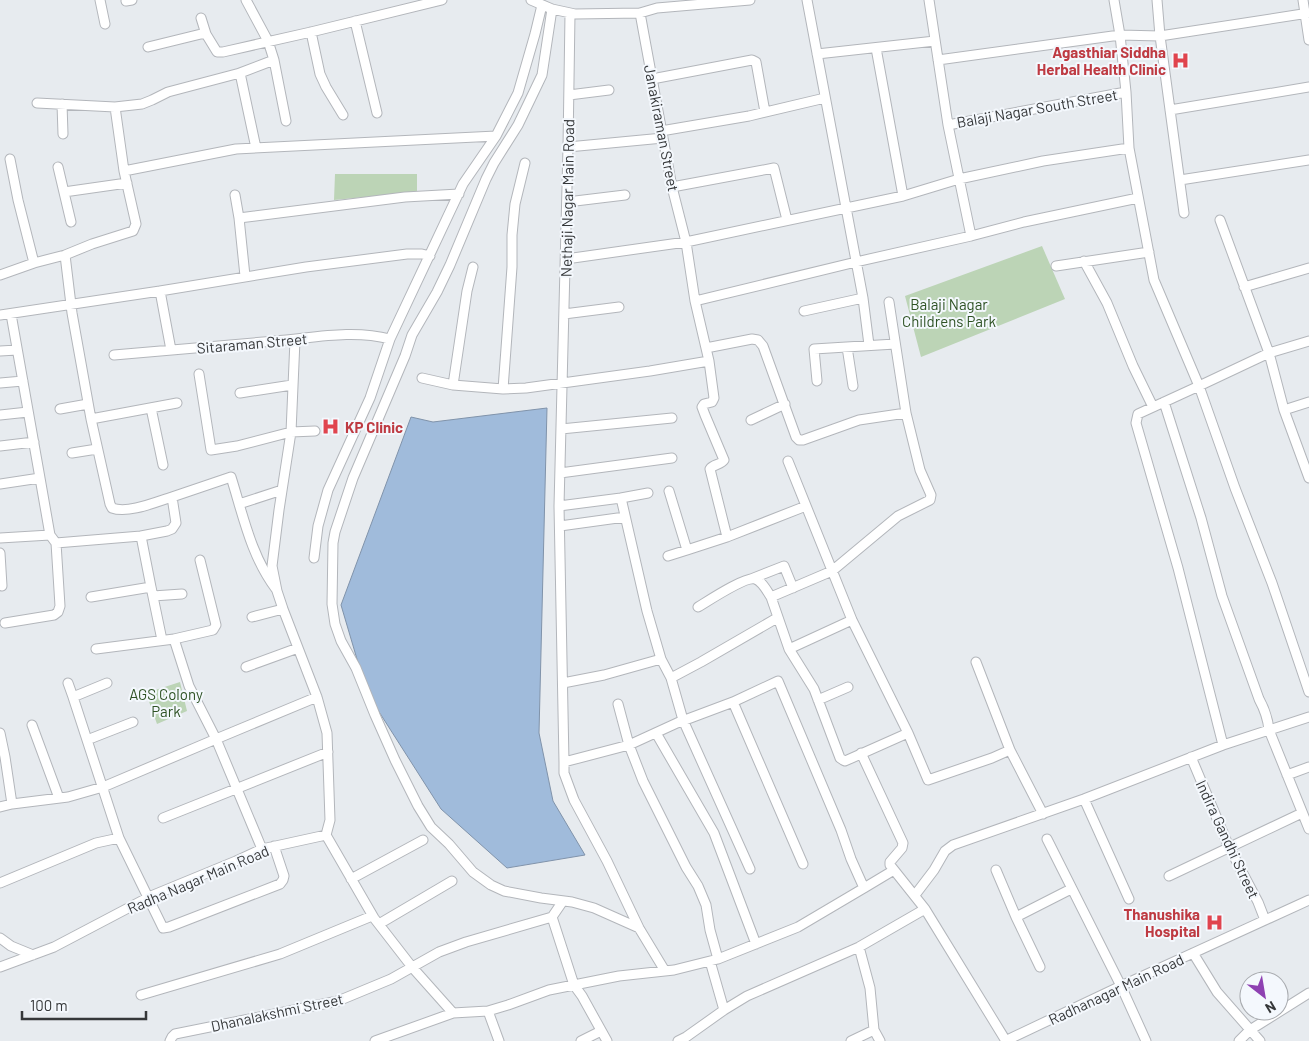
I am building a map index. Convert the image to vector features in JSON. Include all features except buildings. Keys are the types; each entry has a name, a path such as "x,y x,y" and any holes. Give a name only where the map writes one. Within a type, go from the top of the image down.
{"street":[{"path":"100,0 105,24"},
{"path":"246,0 268,41 274,60 286,121"},
{"path":"201,18 206,34 217,52 223,52 442,0"},
{"path":"531,0 570,14 640,13 657,4 750,0"},
{"path":"807,0 863,298 869,345"},
{"path":"929,0 948,125 971,236"},
{"path":"1114,0 1126,92 1129,148 1154,280 1199,386 1234,488 1272,584 1309,692"},
{"path":"1157,0 1160,36 1184,213"},
{"path":"1303,0 1307,13 1309,40"},
{"path":"314,558 318,526 328,490 370,398 390,339 463,184 496,136 518,93 535,34 548,6"},
{"path":"548,6 542,75 518,124 494,163 450,265 412,335 405,356 353,478 340,514 333,543 332,604 335,624 341,642 356,668 374,715 418,806 431,826 473,872 490,885 504,891 594,908 639,928"},
{"name":"Janakiraman Street","path":"640,13 672,187 686,242 709,361 714,398 712,402 702,406 724,460 722,463 711,466 710,469 727,537"},
{"path":"938,60 1120,35 1160,36 1307,13"},
{"name":"Nethaji Nagar Main Road","path":"570,14 559,506 564,773 574,800 608,861 639,928 665,971"},
{"path":"355,22 377,113"},
{"path":"311,32 320,74 343,115"},
{"path":"148,47 206,34"},
{"path":"817,54 935,41"},
{"path":"876,48 903,196"},
{"path":"37,103 115,107 142,104 168,92 240,73 274,60"},
{"path":"652,79 749,60 756,62 765,112"},
{"path":"240,73 256,148"},
{"path":"1170,110 1309,87"},
{"path":"569,95 609,90"},
{"name":"Balaji Nagar South Street","path":"948,125 1126,92"},
{"path":"568,147 662,135 825,98"},
{"path":"62,104 63,134"},
{"path":"0,275 133,231 136,224 124,171 115,107"},
{"path":"124,171 236,149 496,136"},
{"path":"566,259 686,242 903,196 959,179 1043,161 1129,148"},
{"path":"10,159 34,263"},
{"path":"1180,180 1309,160"},
{"path":"502,389 512,267 513,219 525,163"},
{"path":"58,167 71,222"},
{"path":"672,187 774,168 787,220"},
{"path":"64,192 127,184"},
{"path":"239,218 405,198 459,194"},
{"path":"235,195 245,276"},
{"path":"567,202 625,195"},
{"path":"696,301 1024,222 1138,198"},
{"path":"1220,220 1269,353 1284,410 1309,476"},
{"path":"1056,266 1148,252"},
{"path":"0,315 306,267 407,254 430,256"},
{"path":"65,255 70,304 88,404 112,508 117,510 128,509 172,497 231,477 256,556 265,575 277,591"},
{"path":"1084,261 1107,304 1153,407"},
{"path":"453,385 467,291 473,267"},
{"path":"1244,287 1309,268"},
{"path":"160,291 171,350"},
{"path":"804,312 863,298"},
{"path":"771,597 832,572 898,516 930,500 931,495 920,470 906,413 889,302"},
{"path":"564,314 619,307"},
{"path":"5,623 54,615 58,612 60,606 56,543 50,535 11,314"},
{"name":"Sitaraman Street","path":"114,355 353,334 390,339"},
{"path":"706,348 752,339 761,342 796,437 801,441 859,420 906,413"},
{"path":"294,340 291,432 272,566 277,591 317,697 327,733 330,820 326,835 372,916 412,967 453,1013"},
{"path":"1222,745 1178,568 1136,423 1138,414 1269,353 1309,341"},
{"path":"817,381 814,349 895,344"},
{"path":"847,347 853,386"},
{"path":"0,351 17,350"},
{"path":"422,378 453,385 502,389 526,388 709,361"},
{"path":"199,374 211,450 237,446 291,432 315,431"},
{"path":"0,383 22,380"},
{"path":"240,393 292,385"},
{"path":"1164,402 1201,518 1222,596 1264,708 1269,730 1309,829"},
{"path":"1284,410 1309,402"},
{"path":"91,419 177,403"},
{"path":"60,409 88,404"},
{"path":"751,420 785,404"},
{"path":"151,408 163,464"},
{"path":"0,415 28,412"},
{"path":"562,429 672,418"},
{"path":"0,446 34,442"},
{"path":"72,453 97,449"},
{"path":"560,473 672,458"},
{"path":"788,461 852,620 908,733 928,780 1010,750"},
{"path":"0,484 40,478"},
{"path":"239,504 282,490"},
{"path":"669,491 687,550"},
{"path":"559,506 648,493"},
{"path":"56,543 141,536 167,531 175,526 176,523 172,497"},
{"path":"621,498 647,611 661,659 671,678 683,720 750,869"},
{"path":"668,556 727,537 806,506"},
{"path":"560,526 625,516"},
{"path":"0,538 50,535"},
{"path":"141,536 162,640"},
{"path":"0,553 2,586"},
{"path":"96,648 162,640 213,630 216,625 200,560"},
{"path":"698,607 739,583 784,566 793,588"},
{"path":"751,578 756,579 762,584 771,597 789,649 814,689 841,759 846,761 908,733"},
{"path":"91,597 152,592 182,594"},
{"path":"252,617 283,609"},
{"path":"671,678 777,618"},
{"path":"789,649 852,620"},
{"path":"174,638 188,686 216,739 262,849"},
{"path":"246,667 298,648"},
{"path":"563,683 604,675 661,659"},
{"path":"976,662 1010,750 1043,814"},
{"path":"564,762 630,745 683,720 732,702 778,681 864,888"},
{"path":"68,683 119,838 163,928 280,884 284,876 274,846"},
{"path":"73,698 107,683"},
{"path":"818,700 848,687"},
{"path":"0,807 68,797 103,787 317,697"},
{"path":"732,702 803,864"},
{"path":"618,704 643,781 706,905 724,1010"},
{"path":"915,895 934,870 945,851 953,845 1084,799 1222,745 1309,717"},
{"path":"87,740 133,722"},
{"path":"32,724 59,798"},
{"path":"0,733 12,804"},
{"path":"656,733 714,833 756,944"},
{"path":"164,818 328,752"},
{"path":"861,754 903,843 902,848 890,862 890,865 925,909 1005,1041"},
{"name":"Indira Gandhi Street","path":"1192,758 1229,847 1258,902 1265,920"},
{"path":"1287,775 1309,767"},
{"path":"1084,799 1129,898"},
{"path":"1169,876 1302,813"},
{"name":"Radha Nagar Main Road","path":"0,967 54,947 148,898 262,849 326,835"},
{"path":"0,883 96,844 119,838"},
{"path":"1046,839 1121,986 1146,1041"},
{"path":"351,879 423,840"},
{"path":"375,1041 453,1013 488,1011 549,990 574,984 619,976 665,971 714,960 798,927 894,870"},
{"path":"996,870 1040,967"},
{"path":"379,924 452,881"},
{"path":"1016,917 1071,889"},
{"name":"Radhanagar Main Road","path":"1005,1041 1309,900"},
{"path":"563,901 552,917 574,984 607,1041"},
{"path":"678,1041 747,996 859,948 925,909"},
{"path":"141,995 280,954 372,916"},
{"name":"Dhanalakshmi Street","path":"170,1041 175,1034 338,1001 391,979 439,952 466,942 552,917"},
{"path":"0,938 11,946 33,955"},
{"path":"859,948 870,988 874,1030 880,1041"},
{"path":"1193,953 1217,992 1260,1041"},
{"path":"1239,1041 1250,1030 1309,993"},
{"path":"488,1011 499,1041"},
{"path":"851,1041 874,1030"},
{"path":"581,1041 601,1031"}],"green space":[{"path":"335,174 417,174 417,192 334,200"},
{"name":"Balaji Nagar Childrens Park","path":"1042,246 1065,299 921,357 905,296"},
{"name":"AGS Colony Park","path":"180,682 187,711 157,724 146,693"}],"water":[{"path":"547,408 539,733 553,801 585,855 507,868 441,809 367,693 341,605 411,417 433,422"}],"place":[{"name":"Agasthiar Siddha Herbal Health Clinic","path":"1180,61"},
{"name":"KP Clinic","path":"331,427"},
{"name":"Thanushika Hospital","path":"1214,923"}]}
